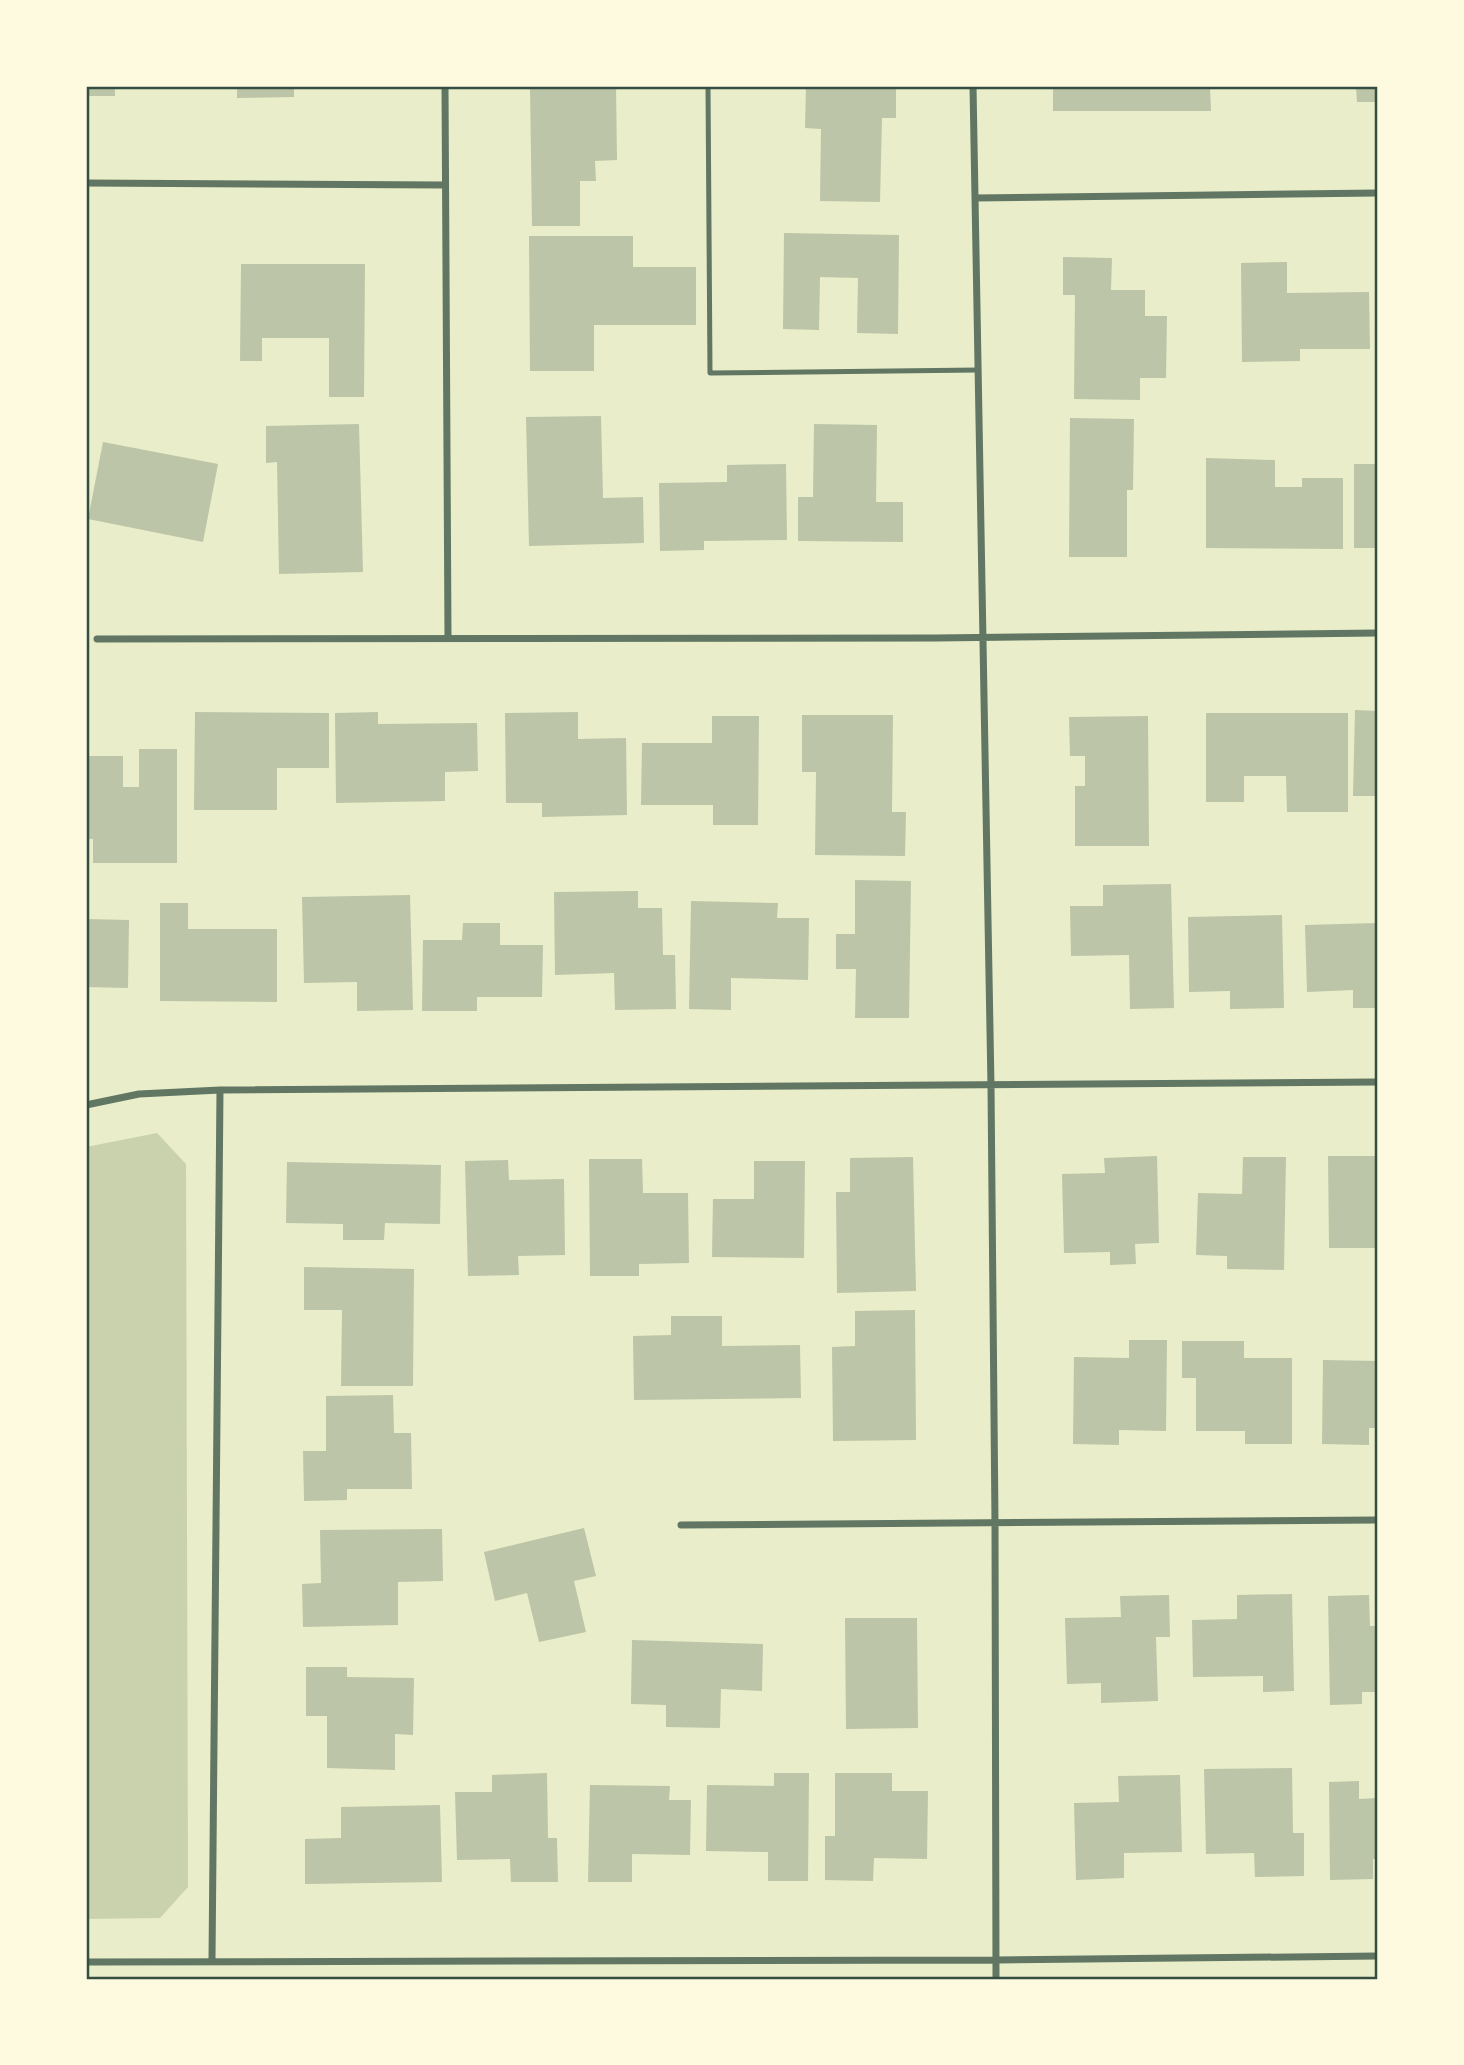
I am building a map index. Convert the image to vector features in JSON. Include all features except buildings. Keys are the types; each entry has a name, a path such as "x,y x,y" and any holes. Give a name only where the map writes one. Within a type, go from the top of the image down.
{"street":[{"path":"445,86 448,638"},
{"path":"973,86 991,1086 996,1979"},
{"path":"86,183 444,185"},
{"path":"975,198 1378,193"},
{"path":"97,639 983,637 1378,633"},
{"path":"86,1105 139,1094 220,1090 1378,1082"},
{"path":"212,1960 220,1090"},
{"path":"681,1525 1378,1520"},
{"path":"86,1962 996,1960 1378,1955"}],"lane":[{"path":"708,86 710,373 978,370"}],"green space":[{"path":"157,1133 186,1164 188,1887 160,1918 86,1919 86,1147"}]}
